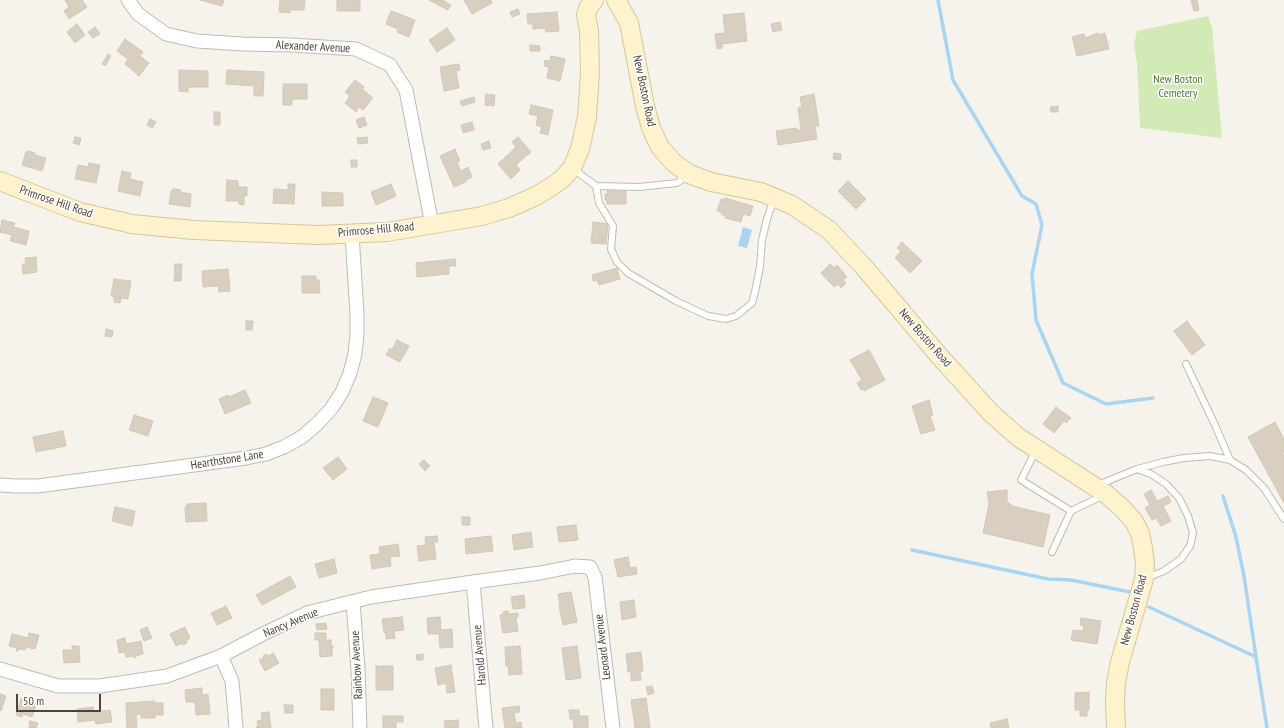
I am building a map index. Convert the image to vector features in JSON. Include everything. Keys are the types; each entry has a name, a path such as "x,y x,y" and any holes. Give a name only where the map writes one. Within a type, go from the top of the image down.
{"street":[{"name":"Alexander Avenue","path":"128,0 138,14 166,34 197,41 242,44 291,44 356,50 390,65 406,90 432,225"},
{"name":"Primrose Hill Road","path":"0,181 80,212 132,224 194,230 318,235 387,232 482,216 510,208 551,187 562,179 572,168 580,149 587,117 590,60 586,15 588,8 594,0"},
{"name":"New Boston Road","path":"616,0 629,23 645,106 651,128 660,147 674,163 689,174 712,182 761,192 775,197 792,205 829,230 863,266 991,413 1018,437 1036,450 1100,490 1122,508 1133,520 1140,533 1145,564 1144,579 1120,662 1116,682 1113,727"},
{"name":"Hearthstone Lane","path":"0,485 38,486 246,458 266,454 284,447 302,437 331,409 350,373 355,354 357,314 352,234"},
{"name":"Nancy Avenue","path":"0,669 58,686 100,686 167,676 221,656 307,613 371,598 540,573 575,566 590,567"},
{"name":"Leonard Avenue","path":"590,567 595,577 613,728"},
{"name":"Harold Avenue","path":"473,582 486,728"},
{"name":"Rainbow Avenue","path":"353,602 358,669 360,728"},
{"path":"221,656 232,681 236,728"}],"lane":[{"path":"572,168 596,186 639,187 677,182 689,174"},
{"path":"596,186 599,203 613,226 611,249 617,262 628,273 676,301 708,316 726,318 736,316 752,303 760,267 762,240 767,219 775,197"},
{"path":"1186,364 1230,460"},
{"path":"1036,450 1021,480 1071,511"},
{"path":"1052,552 1071,511 1100,490 1137,469 1184,458 1210,456 1230,460 1246,470 1264,488 1284,520"},
{"path":"1137,469 1151,474 1166,484 1179,498 1188,516 1193,533 1190,546 1181,559 1164,571 1144,579"}],"green space":[{"name":"New Boston Cemetery","path":"1208,16 1212,27 1222,138 1140,128 1137,63 1134,45 1137,31"}],"water":[{"path":"743,227 752,230 747,248 738,246"}],"building":[{"path":"65,0 82,0 87,7 69,19 64,11 69,7"},
{"path":"200,0 224,0 222,6"},
{"path":"280,0 305,0 304,10 290,10 290,13 279,12"},
{"path":"337,0 360,0 360,11 337,11"},
{"path":"429,0 442,0 451,5 448,10"},
{"path":"464,0 491,0 492,3 472,14"},
{"path":"1191,0 1197,0 1199,10 1194,11"},
{"path":"518,9 520,14 512,17 510,12"},
{"path":"391,11 415,20 409,37 397,32 398,29 386,24"},
{"path":"557,12 559,31 546,32 545,28 533,29 533,24 528,24 527,14"},
{"path":"744,13 747,41 722,44 722,48 717,49 715,34 725,33 723,15"},
{"path":"780,22 782,30 773,32 771,24"},
{"path":"77,24 85,35 75,43 67,32"},
{"path":"95,27 100,34 93,38 88,32"},
{"path":"447,28 455,40 437,52 429,40"},
{"path":"1098,33 1099,35 1105,33 1109,49 1077,56 1072,37 1084,34 1085,38"},
{"path":"125,39 143,52 140,56 149,63 139,76 125,64 128,59 117,51"},
{"path":"530,45 540,46 540,51 530,51"},
{"path":"108,54 111,56 105,66 102,64"},
{"path":"551,56 565,59 560,81 547,78 549,67 544,66 545,60 550,61"},
{"path":"459,64 460,70 456,71 459,88 444,91 440,67"},
{"path":"179,70 208,71 208,87 188,87 188,92 179,91"},
{"path":"227,70 264,72 263,96 254,96 254,86 226,84"},
{"path":"355,80 364,87 362,89 373,98 363,110 359,107 356,112 345,103 350,96 345,92"},
{"path":"283,84 307,84 307,99 292,99 292,105 283,105"},
{"path":"486,94 495,95 494,106 485,105"},
{"path":"814,94 819,126 815,126 817,139 778,145 776,131 796,128 797,130 801,130 798,108 802,107 800,97"},
{"path":"474,97 475,102 462,106 460,101"},
{"path":"531,105 553,110 548,135 540,133 542,127 536,125 538,116 529,114"},
{"path":"1058,106 1058,112 1051,112 1050,107"},
{"path":"214,112 220,112 220,125 214,125"},
{"path":"364,117 367,125 359,128 356,120"},
{"path":"150,119 156,122 152,128 147,125"},
{"path":"472,122 474,130 463,133 461,125"},
{"path":"75,137 81,138 79,145 73,143"},
{"path":"367,137 368,143 358,144 357,138"},
{"path":"518,137 531,152 516,165 520,170 511,179 498,164 516,147 512,142"},
{"path":"489,141 491,148 483,150 481,144"},
{"path":"455,149 460,161 457,162 461,171 468,167 472,177 466,180 466,182 454,187 440,156"},
{"path":"28,151 46,158 42,171 22,165 26,152"},
{"path":"834,153 841,154 841,160 833,159"},
{"path":"351,160 357,160 357,167 351,167"},
{"path":"89,163 100,165 96,183 75,179 78,165 88,167"},
{"path":"122,171 131,173 130,179 143,182 140,196 118,191"},
{"path":"227,180 238,181 238,187 247,187 247,196 244,196 244,205 239,204 239,201 226,201"},
{"path":"848,181 866,199 856,209 838,191"},
{"path":"288,184 295,184 294,204 273,203 274,189 288,190"},
{"path":"391,184 396,196 376,205 371,192"},
{"path":"173,189 191,194 190,207 169,204 171,191 173,191"},
{"path":"607,191 626,191 626,204 607,204 605,194 608,194"},
{"path":"322,192 343,193 343,206 322,206"},
{"path":"725,198 753,206 750,216 743,214 741,222 725,218 726,216 721,214 722,212 717,211 721,199 724,200"},
{"path":"2,220 15,223 13,227 29,231 26,245 10,241 12,235 0,232"},
{"path":"593,222 608,224 606,244 591,243"},
{"path":"902,242 922,261 910,273 895,258 901,251 897,248"},
{"path":"36,257 37,272 23,274 22,264 26,264 25,258"},
{"path":"455,259 456,266 449,266 449,274 417,277 416,263"},
{"path":"175,264 182,264 181,281 174,281"},
{"path":"830,264 834,268 837,265 847,277 843,280 846,283 841,288 838,284 834,287 821,273"},
{"path":"617,268 620,279 599,285 597,280 593,281 592,275"},
{"path":"228,269 230,291 219,292 218,286 203,287 202,271"},
{"path":"302,276 316,276 316,280 319,280 320,293 302,293"},
{"path":"114,279 131,281 128,299 121,298 120,303 114,302 114,297 111,296"},
{"path":"246,321 253,321 252,330 246,330"},
{"path":"1187,321 1205,345 1192,355 1174,331"},
{"path":"106,329 113,331 112,337 105,336"},
{"path":"397,340 409,346 400,362 386,355 390,348 392,350"},
{"path":"869,350 885,380 864,391 863,389 861,390 857,383 862,380 850,360"},
{"path":"245,390 251,403 225,414 219,399 228,395 229,397"},
{"path":"373,397 388,403 378,427 363,421"},
{"path":"929,400 933,415 930,416 935,430 921,434 912,406"},
{"path":"1056,407 1071,418 1066,423 1064,421 1054,433 1043,424"},
{"path":"134,415 153,421 148,436 129,430"},
{"path":"1275,422 1284,439 1284,452 1282,453 1284,456 1284,503 1248,437"},
{"path":"63,431 66,446 36,452 33,437"},
{"path":"338,457 347,469 333,480 323,468"},
{"path":"424,460 430,466 425,471 419,464"},
{"path":"1007,490 1007,501 1012,506 1050,515 1043,547 983,533 989,504 987,492"},
{"path":"1151,490 1157,501 1168,496 1171,502 1163,506 1171,521 1161,526 1156,518 1152,520 1145,508 1150,505 1144,494"},
{"path":"206,503 207,521 186,522 185,507 187,507 187,504"},
{"path":"115,507 135,511 132,526 112,521"},
{"path":"462,517 470,517 470,525 462,525"},
{"path":"576,525 578,540 559,542 557,527"},
{"path":"531,532 533,547 514,550 512,535"},
{"path":"437,536 438,542 434,542 436,559 419,561 417,546 426,545 425,537"},
{"path":"491,536 493,551 466,554 465,539"},
{"path":"398,544 400,556 390,557 391,566 372,569 370,555 380,554 379,547"},
{"path":"628,557 630,568 636,567 637,574 618,577 614,560"},
{"path":"334,559 337,573 319,578 315,564"},
{"path":"290,576 296,587 262,605 256,595"},
{"path":"571,592 577,622 563,625 558,594"},
{"path":"524,595 525,608 513,609 511,597"},
{"path":"634,600 636,617 622,620 620,602"},
{"path":"226,606 232,618 217,625 211,613"},
{"path":"508,611 508,614 518,613 518,617 516,618 518,631 503,633 500,615 504,614 503,612"},
{"path":"402,617 404,630 394,631 395,638 386,639 382,619"},
{"path":"440,617 441,630 452,629 453,647 440,648 439,634 428,634 427,618"},
{"path":"1081,618 1101,621 1097,644 1071,640 1073,630 1083,631 1084,626 1080,625"},
{"path":"326,623 327,629 317,630 316,624"},
{"path":"147,627 152,638 144,641 140,630"},
{"path":"185,627 190,638 186,641 187,643 176,646 170,634"},
{"path":"29,633 39,635 35,649 26,647 25,650 19,649 16,651 17,648 9,646 12,634 28,638"},
{"path":"315,633 326,633 326,640 331,640 331,646 333,646 332,656 320,657 319,640 315,640"},
{"path":"125,638 126,644 141,641 143,654 134,658 133,656 126,657 125,652 119,653 117,640"},
{"path":"72,646 79,646 80,662 64,663 63,650 73,650"},
{"path":"520,646 522,674 509,675 508,665 506,666 505,647"},
{"path":"577,646 581,678 566,680 562,648"},
{"path":"641,652 643,671 640,672 641,680 631,681 631,672 628,672 626,654"},
{"path":"273,653 279,663 265,671 259,660 264,658 263,656 266,654 268,656"},
{"path":"423,654 423,660 417,660 416,655"},
{"path":"451,665 455,692 447,693 446,683 438,685 435,668"},
{"path":"376,666 393,666 393,690 376,690"},
{"path":"652,686 654,693 648,695 646,687"},
{"path":"202,688 202,695 208,694 210,714 196,715 195,702 186,702 185,690"},
{"path":"321,689 334,689 334,710 321,710"},
{"path":"1089,692 1089,710 1087,710 1087,716 1080,716 1080,710 1075,710 1075,693"},
{"path":"0,694 6,696 1,711 0,710"},
{"path":"646,698 650,728 635,728 631,700"},
{"path":"21,699 32,701 31,703 36,705 32,717 23,714 22,717 16,715"},
{"path":"154,701 154,703 163,703 163,715 155,715 155,718 141,718 141,714 136,715 137,728 127,728 126,703"},
{"path":"284,705 293,705 293,713 285,713"},
{"path":"519,706 520,712 514,713 516,723 521,722 522,728 505,728 502,708"},
{"path":"93,707 94,712 110,710 112,722 96,724 95,720 78,722 77,709"},
{"path":"569,710 579,710 579,716 588,716 588,728 574,728 573,719 570,719"},
{"path":"269,712 271,728 256,728 258,726 257,721 262,720 261,713"},
{"path":"383,716 403,716 403,722 396,722 396,728 383,728"},
{"path":"1007,719 1009,728 991,728 990,723"},
{"path":"458,720 459,727 445,728 444,721"},
{"path":"30,721 38,723 36,728 29,728"}],"waterway":[{"path":"938,0 953,80 1022,196 1036,204 1042,225 1032,274 1036,320 1063,383 1106,404 1153,398"},
{"path":"1223,496 1236,537 1244,576 1256,657"},
{"path":"912,550 1048,579 1071,580 1130,592"},
{"path":"1149,607 1256,657 1267,728"}]}
